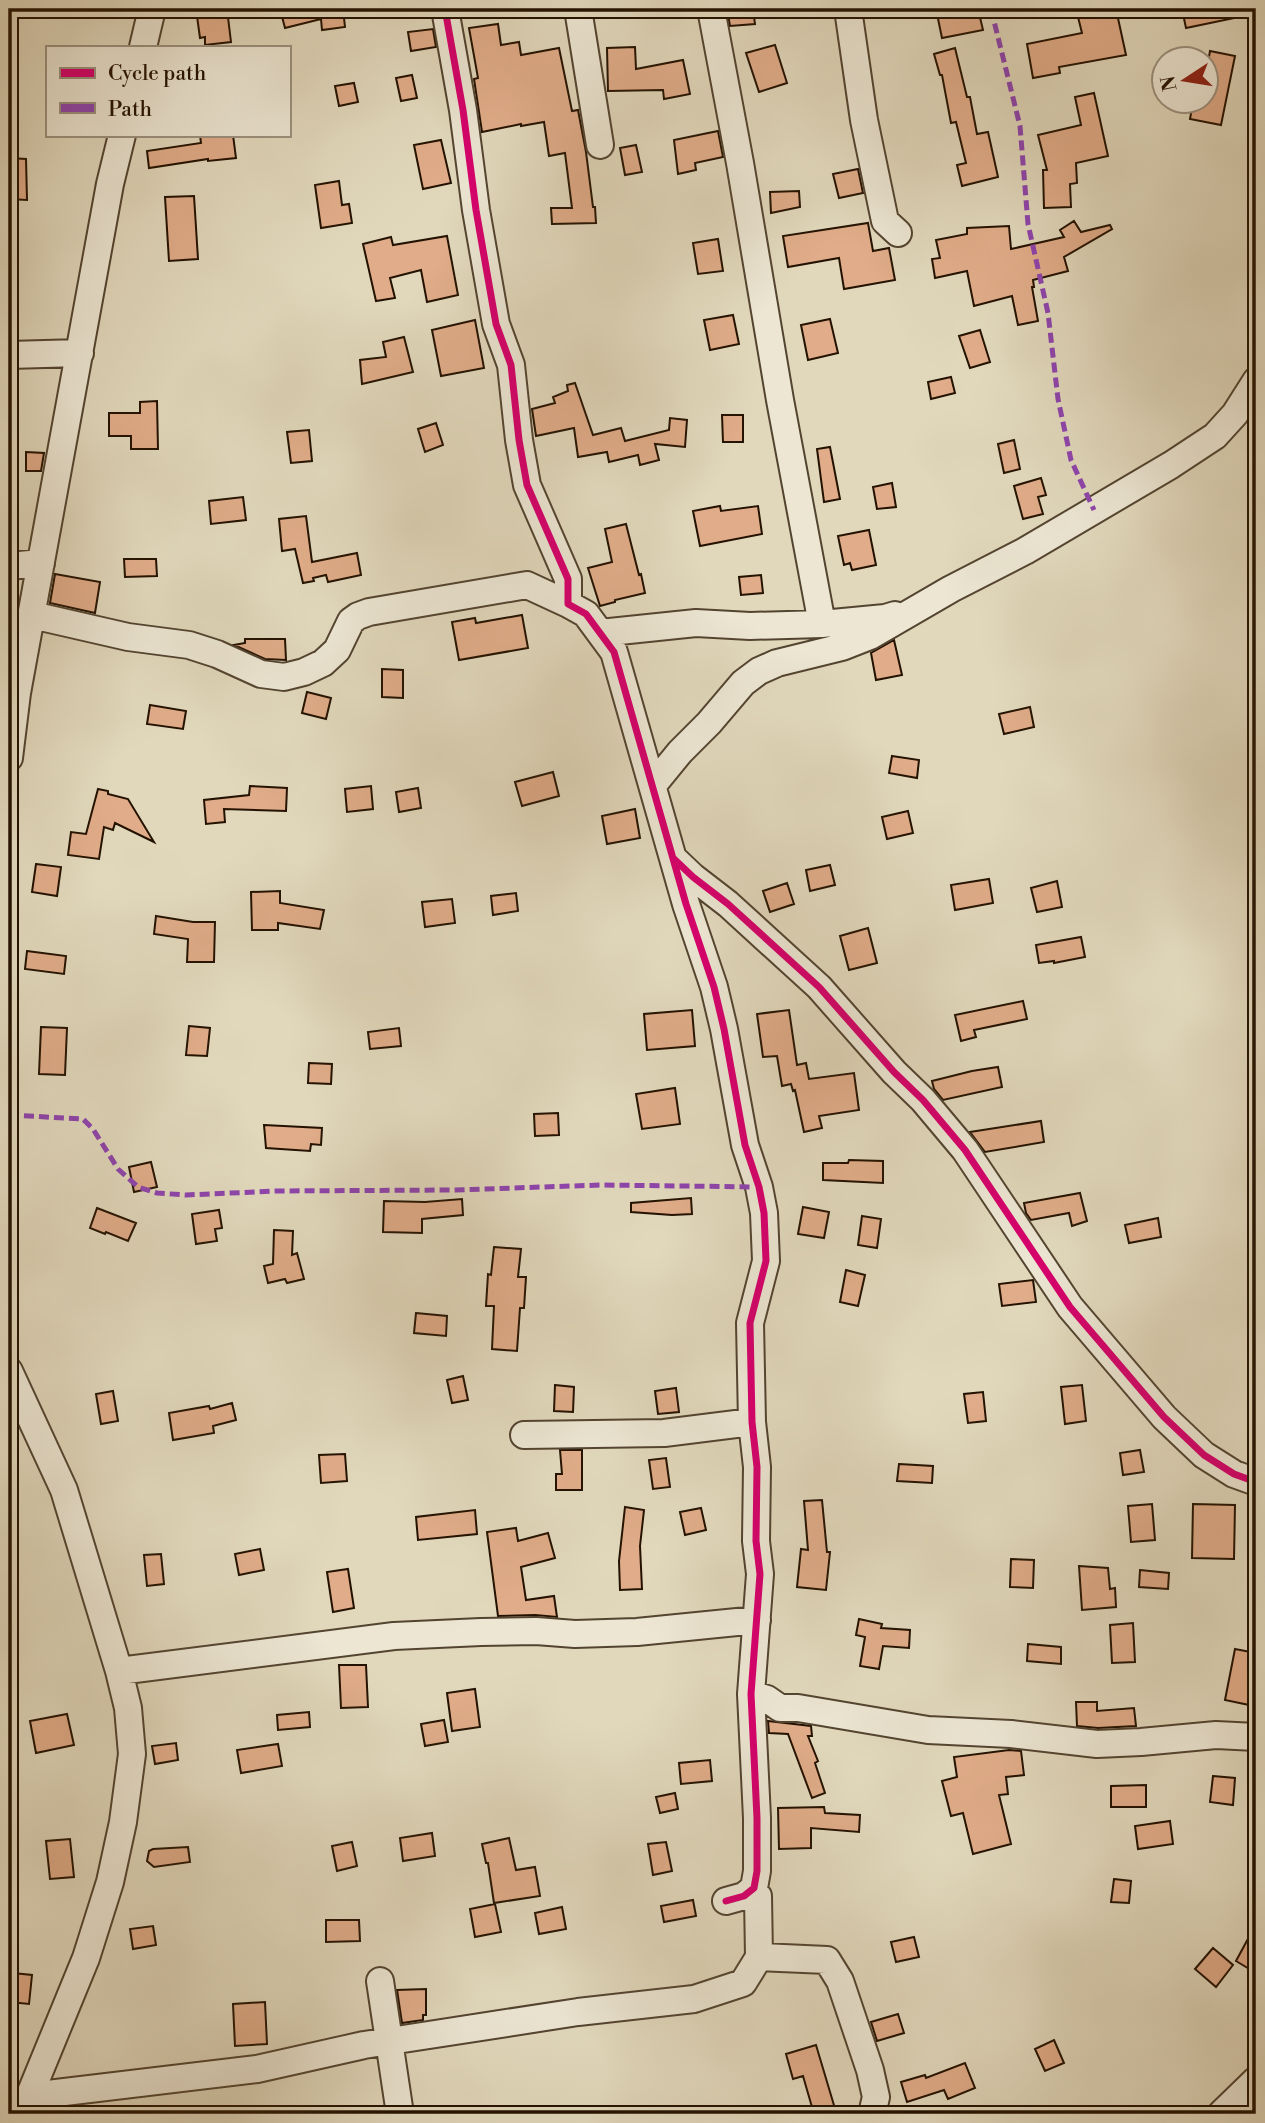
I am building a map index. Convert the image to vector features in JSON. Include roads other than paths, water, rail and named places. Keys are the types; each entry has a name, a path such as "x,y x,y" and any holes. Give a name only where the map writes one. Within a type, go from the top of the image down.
{"street":[{"path":"143,46 152,9"},
{"path":"445,9 464,110 496,324 511,365 527,485 568,579 568,604"},
{"path":"578,9 600,145"},
{"path":"711,9 822,624"},
{"path":"848,9 864,120 885,221 898,233"},
{"path":"9,758 13,693 32,615 110,184 122,136"},
{"path":"9,355 80,353"},
{"path":"653,785 743,683 759,671 777,663 842,647 870,636 1025,551 1215,436 1235,414 1256,381"},
{"path":"9,566 41,563"},
{"path":"32,615 128,637 189,645 261,674 284,677 323,663 337,650 351,621 358,616 527,585 586,614 614,652 673,858 714,987 742,1131 764,1213 766,1261 750,1323 752,1422 757,1467 756,1541 760,1574 751,1694 757,1871 754,1888 744,1896 726,1901"},
{"path":"600,633 696,623 751,626 822,624 885,618 915,610"},
{"path":"673,858 729,904 819,987 894,1072 923,1100 965,1150 1070,1307 1164,1417 1204,1455 1234,1474 1256,1482"},
{"path":"9,1371 64,1490 119,1671 128,1708 132,1754 110,1882 86,1958 27,2105"},
{"path":"524,1435 664,1433 752,1422"},
{"path":"119,1671 394,1636 536,1631 575,1634 637,1632 757,1620"},
{"path":"751,1694 767,1699 780,1708 798,1708 928,1730 1011,1734 1097,1744 1216,1735 1256,1737"},
{"path":"27,2105 257,2069 364,2045 578,2012 694,1999 743,1983 759,1957 758,1896"},
{"path":"759,1957 827,1960 840,1981 870,2070 876,2097 872,2114"},
{"path":"380,1982 400,2114"},
{"path":"1222,2114 1256,2080"}]}
